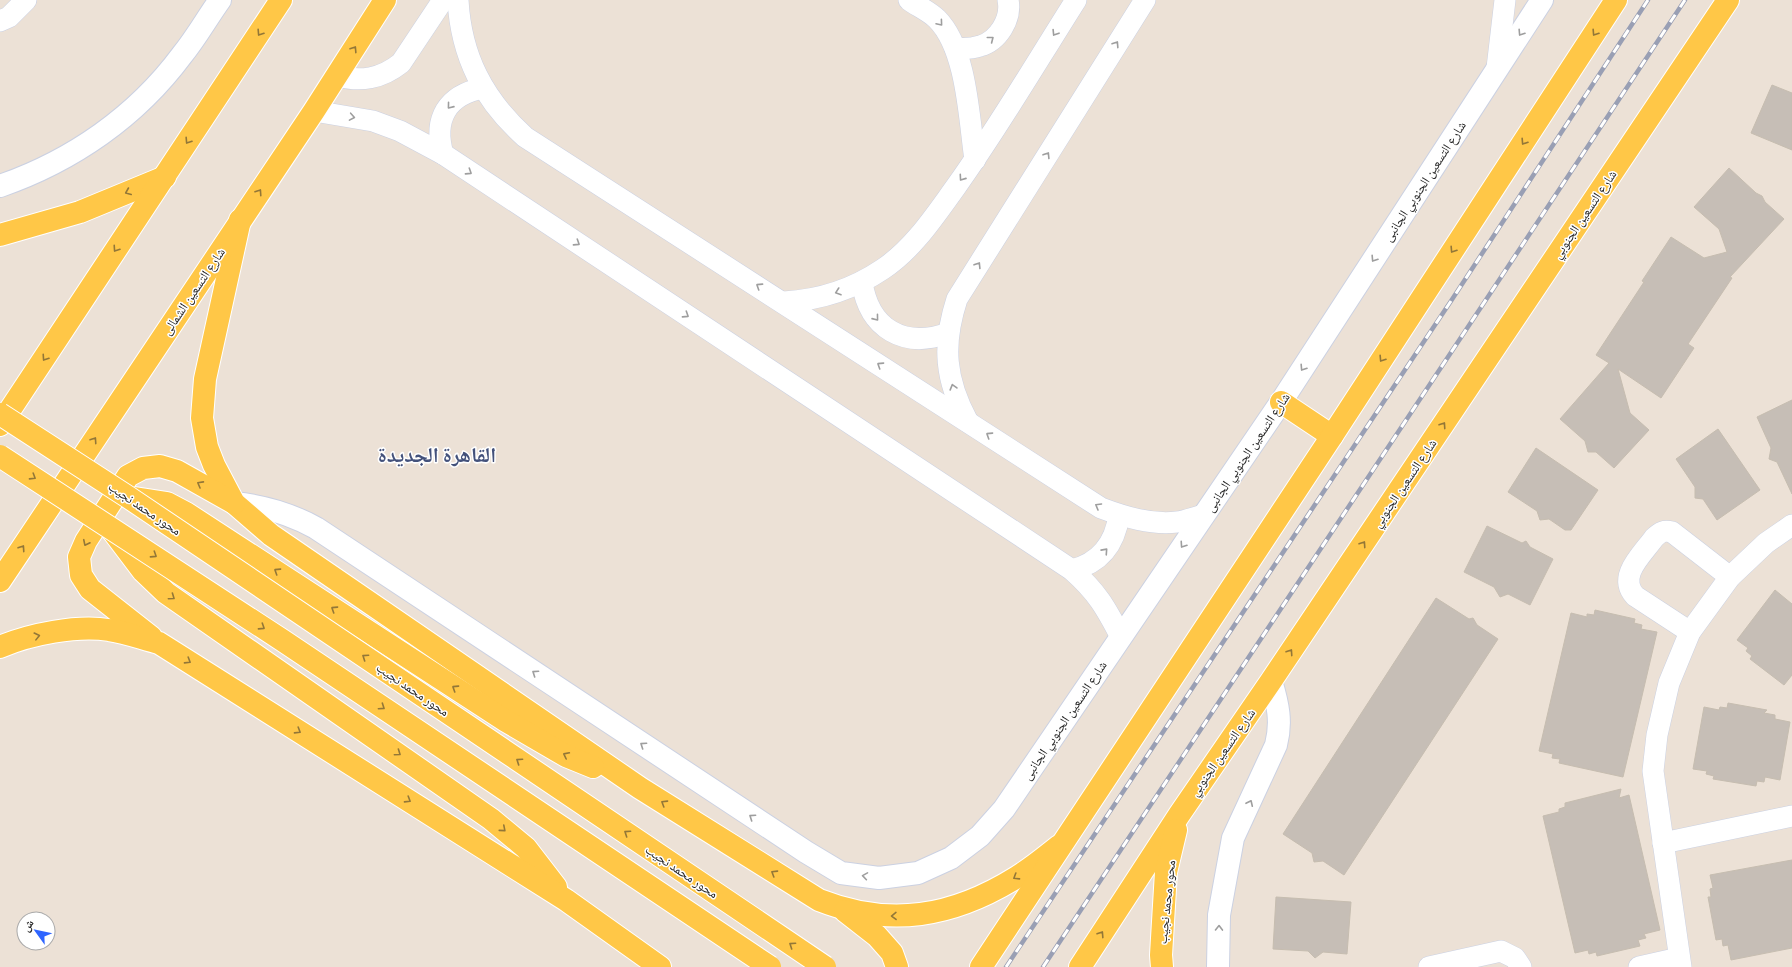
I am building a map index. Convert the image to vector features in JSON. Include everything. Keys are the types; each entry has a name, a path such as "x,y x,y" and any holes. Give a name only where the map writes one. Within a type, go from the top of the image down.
{"main road":[{"path":"0,425 281,0"},
{"name":"شارع التسعين الشمالى","path":"0,580 314,111 385,0"},
{"path":"980,967 1332,436 1616,0"},
{"name":"شارع التسعين الجنوبي","path":"1080,967 1179,815 1271,681 1728,0"},
{"path":"0,235 80,212 164,177"},
{"path":"234,503 214,465 207,447 202,418 205,379 240,220"},
{"path":"1281,402 1332,436"},
{"name":"محور محمد نجيب","path":"0,414 128,497 825,967"},
{"path":"0,456 109,526 770,967"},
{"path":"660,967 566,900 159,643 90,589 81,574 79,557 86,541 128,476 143,468 160,466 177,471 234,503 271,535 640,788 819,900 842,908 880,916 919,915 956,906 988,893 1018,877 1059,846"},
{"path":"128,497 166,503 186,513 506,721 566,756 640,788"},
{"path":"109,526 144,571 166,593 274,666 491,819 526,848 566,900"},
{"path":"0,647 40,635 77,629 109,630 159,643"},
{"name":"محور محمد نجيب","path":"1162,967 1161,955 1166,872 1179,815"},
{"path":"842,908 877,936 892,953 897,967"}],"street":[{"path":"0,21 9,17 26,0"},
{"path":"0,186 46,167 72,154 120,120 142,100 177,61 220,0"},
{"path":"337,76 360,80 382,75 402,63 443,0"},
{"path":"458,0 462,34 467,53 483,88 499,112 524,137 784,302 1101,508 1119,515 1156,522 1177,522 1204,515"},
{"path":"908,0 936,18 947,32 955,48 962,72 975,160"},
{"path":"955,48 975,48 992,40 1002,30 1007,18 1008,0"},
{"path":"784,302 824,297 862,282 884,269 904,252 936,215 975,160 1076,0"},
{"path":"969,422 952,387 948,368 948,333 957,300 1145,0"},
{"path":"1498,68 1506,7 1505,0"},
{"name":"شارع التسعين الجنوبي الجانبى","path":"234,503 256,505 277,510 316,528 799,848 840,873 879,878 918,873 951,858 980,836 999,814 1281,402 1542,0"},
{"path":"443,154 439,142 439,129 446,111 459,96 470,91 483,88"},
{"path":"314,111 373,121 400,131 443,154 1072,570 1096,593 1121,637"},
{"path":"862,282 868,305 874,316 891,332 913,339 925,339 948,333"},
{"path":"1072,570 1093,562 1109,547 1118,526 1119,515"},
{"path":"1639,967 1680,963 1652,771 1657,735 1669,683 1690,632 1730,577 1766,543 1792,525"},
{"path":"1690,632 1635,596 1629,590 1627,581 1629,573 1642,555 1659,532 1672,532 1730,577"},
{"path":"1218,967 1219,915 1233,838 1276,745 1279,733 1279,710 1271,681"},
{"path":"1663,843 1792,816"},
{"path":"1428,967 1501,951 1515,958 1521,967"}],"building":[{"path":"1772,85 1792,93 1792,150 1751,133"},
{"path":"1729,168 1756,193 1762,196 1765,202 1784,219 1730,277 1732,278 1688,344 1694,348 1661,398 1618,369 1630,413 1649,430 1614,468 1596,452 1588,452 1585,441 1560,419 1609,363 1596,355 1644,282 1642,281 1671,237 1704,258 1727,252 1719,229 1694,207"},
{"path":"1792,400 1792,494 1777,462 1769,459 1771,448 1757,417"},
{"path":"1718,429 1760,490 1717,520 1703,499 1695,498 1695,487 1676,459"},
{"path":"1536,448 1598,490 1571,530 1565,530 1549,519 1540,520 1537,511 1508,492"},
{"path":"1487,526 1522,543 1526,541 1530,547 1553,559 1530,605 1508,594 1500,597 1494,587 1464,572"},
{"path":"1775,590 1792,604 1792,675 1784,685 1750,659 1752,656 1746,651 1748,648 1737,640"},
{"path":"1436,598 1469,619 1473,618 1477,625 1498,639 1344,875 1323,861 1314,862 1312,853 1283,834"},
{"path":"1595,610 1635,619 1634,623 1642,625 1641,629 1657,632 1623,777 1559,763 1560,759 1552,758 1553,754 1539,751 1571,613 1587,617 1587,614 1594,615"},
{"path":"1728,703 1767,710 1764,713 1775,715 1775,719 1790,722 1780,780 1765,777 1764,782 1757,781 1756,786 1713,779 1714,776 1706,774 1707,771 1693,769 1704,707 1719,710 1720,707 1727,708"},
{"path":"1621,789 1619,798 1629,795 1660,930 1644,934 1646,938 1638,940 1640,946 1597,956 1596,952 1589,954 1588,950 1575,953 1543,816 1559,812 1559,809 1565,807 1565,803"},
{"path":"1792,860 1792,948 1731,960 1728,945 1723,946 1722,939 1716,940 1708,897 1711,897 1710,889 1713,888 1710,875"},
{"path":"1276,897 1351,902 1347,954 1323,952 1315,958 1308,951 1273,949"}],"railway":[{"path":"1006,967 1451,301 1648,0"},
{"path":"1043,967 1685,0"}],"district":[{"name":"القاهرة الجديدة","path":"437,455"}]}
